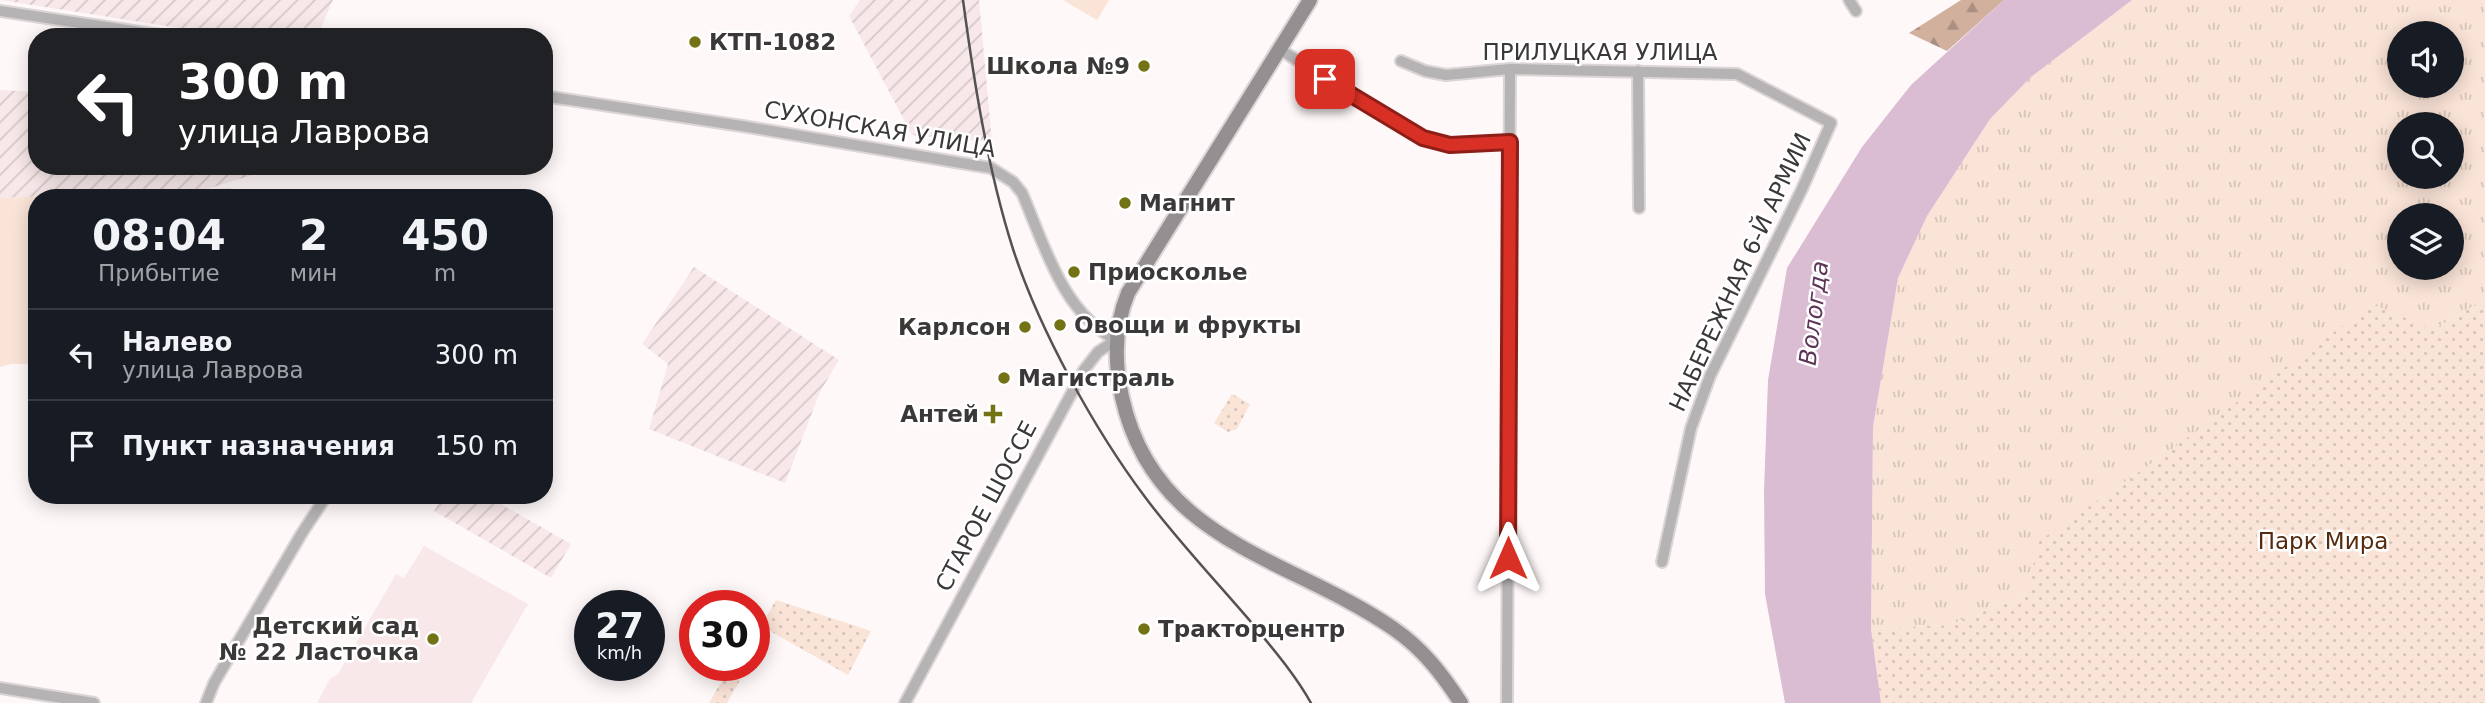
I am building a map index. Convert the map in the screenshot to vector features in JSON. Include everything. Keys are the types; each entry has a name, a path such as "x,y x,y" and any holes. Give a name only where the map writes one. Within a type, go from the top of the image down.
{"main road":[{"path":"1310,0 1133,283 1119,317 1116,340 1117,377 1132,432 1155,472 1181,504 1208,527 1237,546 1394,629 1418,647 1439,670 1461,703"}],"street":[{"path":"1849,0 1856,11"},
{"path":"0,11 113,28"},
{"path":"1279,49 1423,138 1450,145 1510,142"},
{"name":"ПРИЛУЦКАЯ УЛИЦА","path":"1401,61 1425,72 1446,75 1510,69 1737,74 1831,123"},
{"path":"1507,703 1510,69"},
{"path":"1638,71 1639,208"},
{"name":"СУХОНСКАЯ УЛИЦА","path":"553,97 991,167 1013,182 1022,193 1075,307 1101,333 1116,340"},
{"name":"НАБЕРЕЖНАЯ 6-Й АРМИИ","path":"1662,562 1691,428 1710,376 1802,189 1831,123"},
{"name":"СТАРОЕ ШОССЕ","path":"905,703 1084,370 1098,352 1116,340"},
{"path":"206,703 214,683 321,504"},
{"path":"0,688 94,703"}],"shaded area":[{"path":"0,0 333,0 321,28 180,28"},
{"path":"860,0 979,0 992,142 912,135 849,16"},
{"path":"0,90 28,92 28,175 252,175 207,189 28,189 28,197 0,198"},
{"path":"694,267 839,360 820,392 785,483 649,429 668,364 642,344"},
{"path":"438,504 501,504 571,544 551,578 434,511"},
{"name":"Детский сад № 22 Ласточка","path":"424,546 528,604 471,703 317,703 330,679 338,674 396,574 404,578"}],"green space":[{"path":"1063,0 1109,0 1097,20"},
{"path":"1961,0 2004,0 1947,51 1909,33"},
{"path":"2132,0 2485,0 2485,299 2433,330 2158,459 2040,541 2026,595 1949,625 1871,629 1873,427 1898,278 1927,216 1990,119 2031,77"},
{"path":"28,197 28,364 0,367 0,198"},
{"name":"Парк Мира","path":"2485,299 2485,703 1881,703 1871,629 1949,625 2026,595 2039,541 2373,304 2433,330"},
{"path":"1232,394 1250,404 1237,429 1228,432 1214,423"},
{"path":"776,600 871,631 848,675 770,631 770,610"},
{"path":"722,681 739,681 727,703 709,703"}],"water":[{"name":"Вологда","path":"2004,0 2132,0 2031,77 1990,119 1927,216 1898,278 1873,427 1871,629 1881,703 1785,703 1765,594 1764,491 1768,380 1787,268 1862,147 1911,85"}],"railway":[{"path":"963,0 996,189 1024,280 1053,345 1088,410 1145,497 1275,651 1311,703"}],"place":[{"name":"КТП-1082","path":"695,42"},
{"name":"Школа №9","path":"1144,66"},
{"name":"Магнит","path":"1125,203"},
{"name":"Приосколье","path":"1074,272"},
{"name":"Овощи и фрукты","path":"1060,325"},
{"name":"Карлсон","path":"1025,327"},
{"name":"Магистраль","path":"1004,378"},
{"name":"Антей","path":"993,414"},
{"name":"Тракторцентр","path":"1144,629"},
{"name":"Детский сад № 22 Ласточка","path":"433,639"}],"route":[{"path":"1325,79 1423,138 1450,145 1510,142 1508,558"}]}
